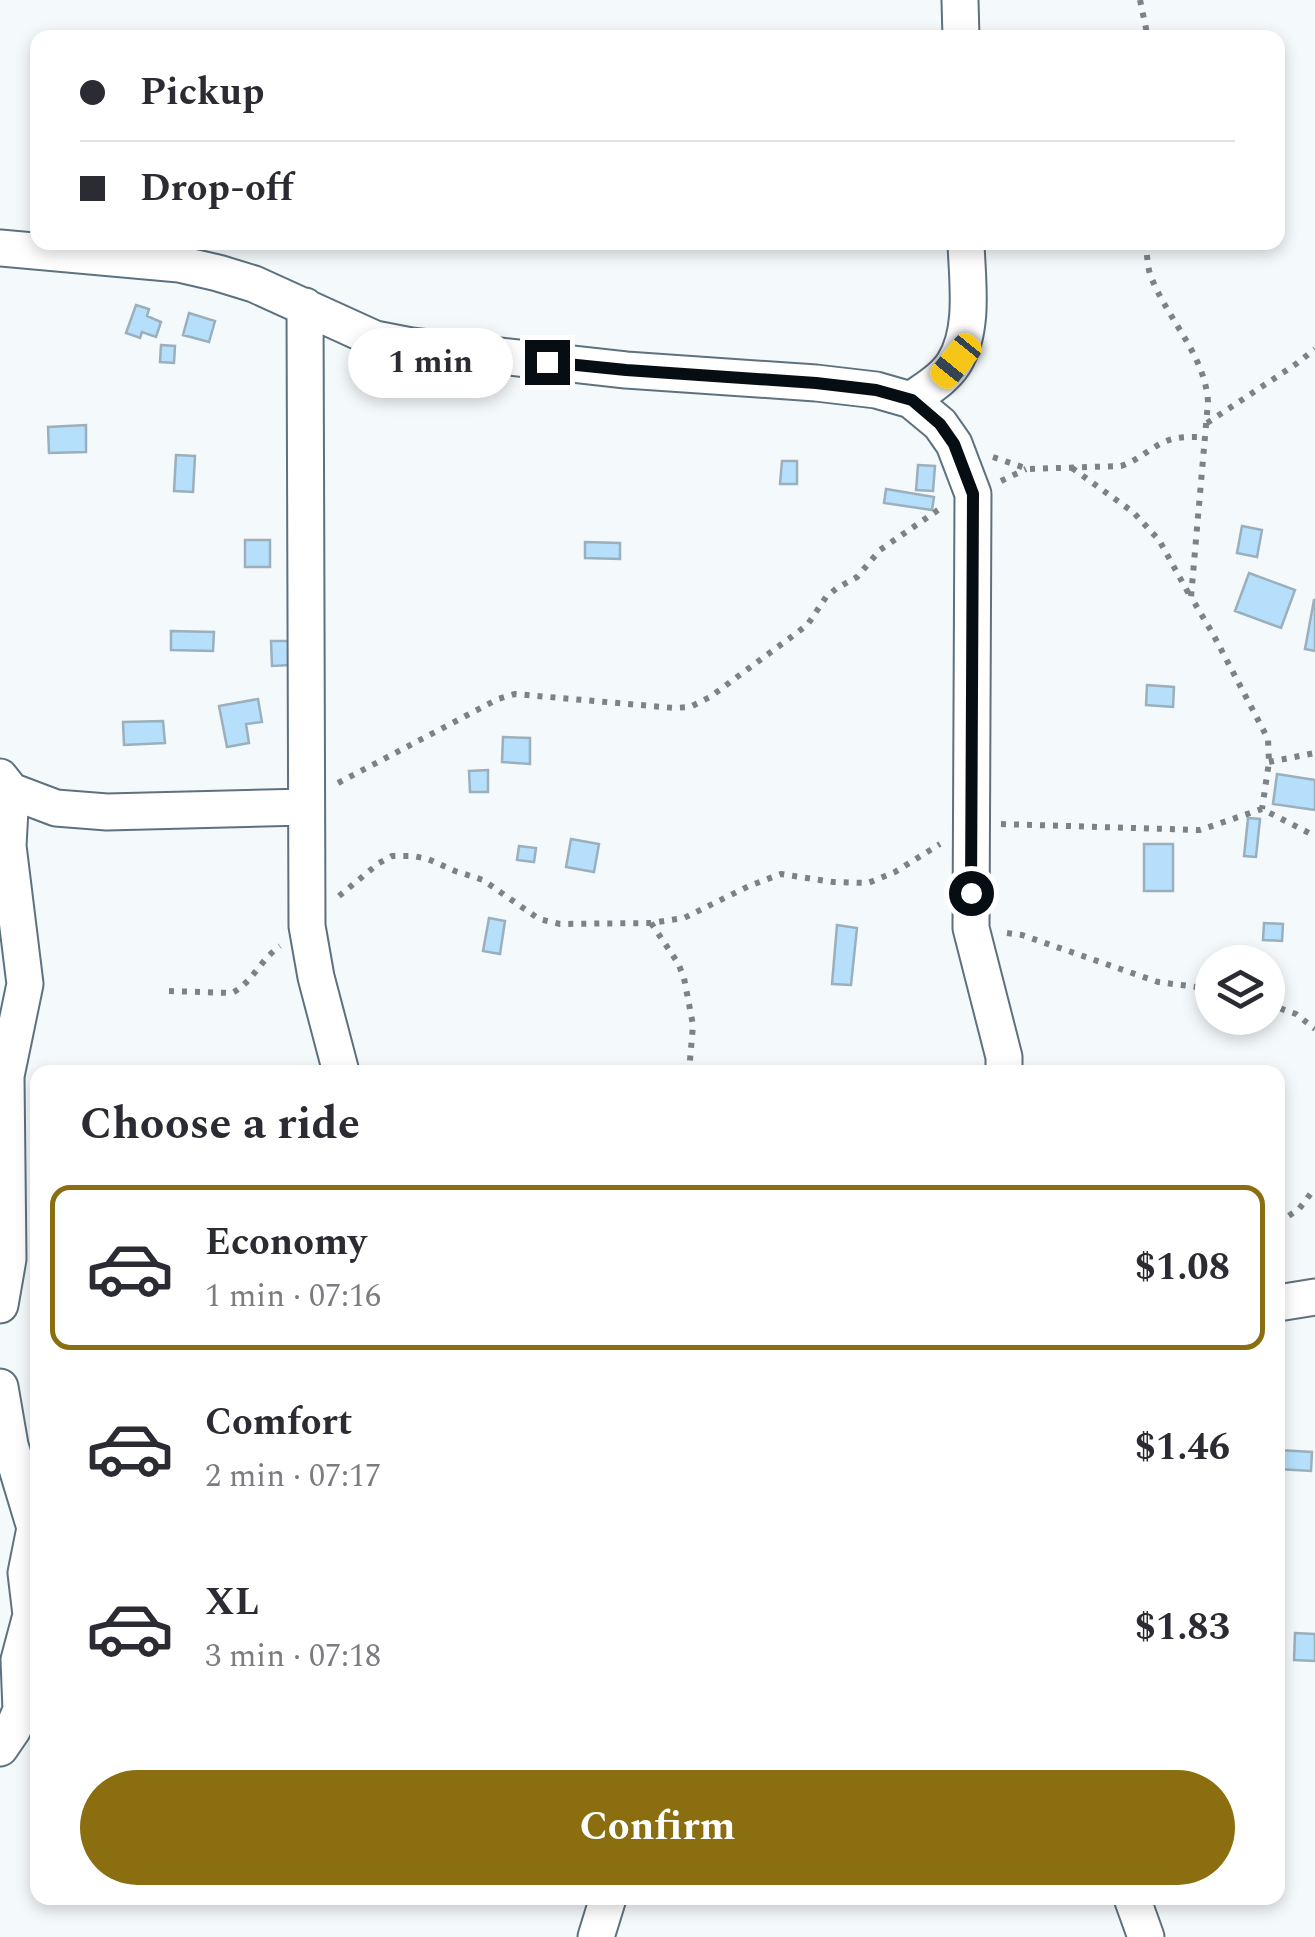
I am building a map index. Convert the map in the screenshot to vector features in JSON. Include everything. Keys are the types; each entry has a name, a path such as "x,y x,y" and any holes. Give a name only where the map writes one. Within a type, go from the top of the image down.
{"street":[{"path":"960,0 960,30"},
{"path":"0,248 179,264 254,284 375,339 411,346 626,370 816,383 876,390 912,400 940,424 954,444 973,494 971,928 1004,1065"},
{"path":"912,400 942,378 956,361 967,315 966,250"},
{"path":"304,306 307,926 338,1065"},
{"path":"0,1305 8,1260 6,1076 24,984 5,784 56,808 107,812 307,802"},
{"path":"1285,1302 1315,1297"},
{"path":"0,1387 5,1449 30,1515"},
{"path":"5,1449 30,1429"},
{"path":"30,1553 26,1573 30,1607"},
{"path":"0,1748 14,1729 21,1710 19,1660 30,1619"},
{"path":"596,1937 606,1905"},
{"path":"1135,1905 1146,1937"}],"path":[{"path":"1140,0 1146,30"},
{"path":"1147,250 1149,270 1164,304 1204,377 1208,402 1191,597"},
{"path":"1206,424 1315,349"},
{"path":"954,444 1028,469 1120,466 1176,438 1205,437"},
{"path":"1071,467 1133,512 1159,540 1213,634 1268,740 1262,809"},
{"path":"307,802 498,699 515,694 690,707 710,697 798,632 826,598 858,577 880,550 942,508"},
{"path":"1269,762 1315,753"},
{"path":"169,991 232,994 239,990 271,952 307,926 364,873 392,856 428,859 472,874 539,919 560,924 651,923 684,918 780,874 868,883 895,872 971,824 1200,830 1262,809 1315,836"},
{"path":"651,923 684,978 693,1026 690,1065"},
{"path":"971,928 1022,934 1158,982 1195,987"},
{"path":"1285,1010 1315,1029"},
{"path":"1285,1218 1299,1209 1315,1188"}],"building":[{"path":"136,305 149,309 147,316 161,322 156,337 142,332 140,338 126,333"},
{"path":"189,313 215,321 209,342 183,335"},
{"path":"161,345 175,346 174,363 160,362"},
{"path":"86,425 86,452 49,453 48,427"},
{"path":"176,455 195,456 193,492 174,491"},
{"path":"782,461 797,461 797,484 780,484"},
{"path":"918,465 935,466 933,491 916,490"},
{"path":"886,489 934,497 932,510 884,503"},
{"path":"1242,526 1262,530 1257,557 1237,553"},
{"path":"245,540 270,540 270,567 245,567"},
{"path":"585,542 620,543 620,559 585,558"},
{"path":"1249,573 1295,590 1281,628 1235,611"},
{"path":"1315,600 1315,651 1305,649"},
{"path":"171,631 214,632 213,651 171,650"},
{"path":"271,641 290,641 290,665 272,666"},
{"path":"1147,685 1174,687 1173,707 1146,705"},
{"path":"258,699 262,722 246,724 249,743 227,747 219,706"},
{"path":"163,721 165,743 124,745 123,722"},
{"path":"503,737 530,738 530,764 502,762"},
{"path":"488,770 488,792 470,792 469,771"},
{"path":"1277,774 1315,780 1315,810 1273,804"},
{"path":"1248,818 1260,819 1256,857 1244,856"},
{"path":"571,839 599,844 594,872 566,867"},
{"path":"1144,844 1173,844 1173,891 1144,891"},
{"path":"519,846 536,848 534,862 517,860"},
{"path":"489,918 505,921 500,954 483,951"},
{"path":"1264,923 1283,924 1282,941 1263,940"},
{"path":"837,925 857,928 851,985 832,984"},
{"path":"1285,1450 1312,1452 1311,1471 1285,1469"},
{"path":"1295,1633 1315,1634 1315,1661 1294,1660"}],"route":[{"path":"547,362 876,390 912,400 940,424 954,444 973,494 971,893"}]}
